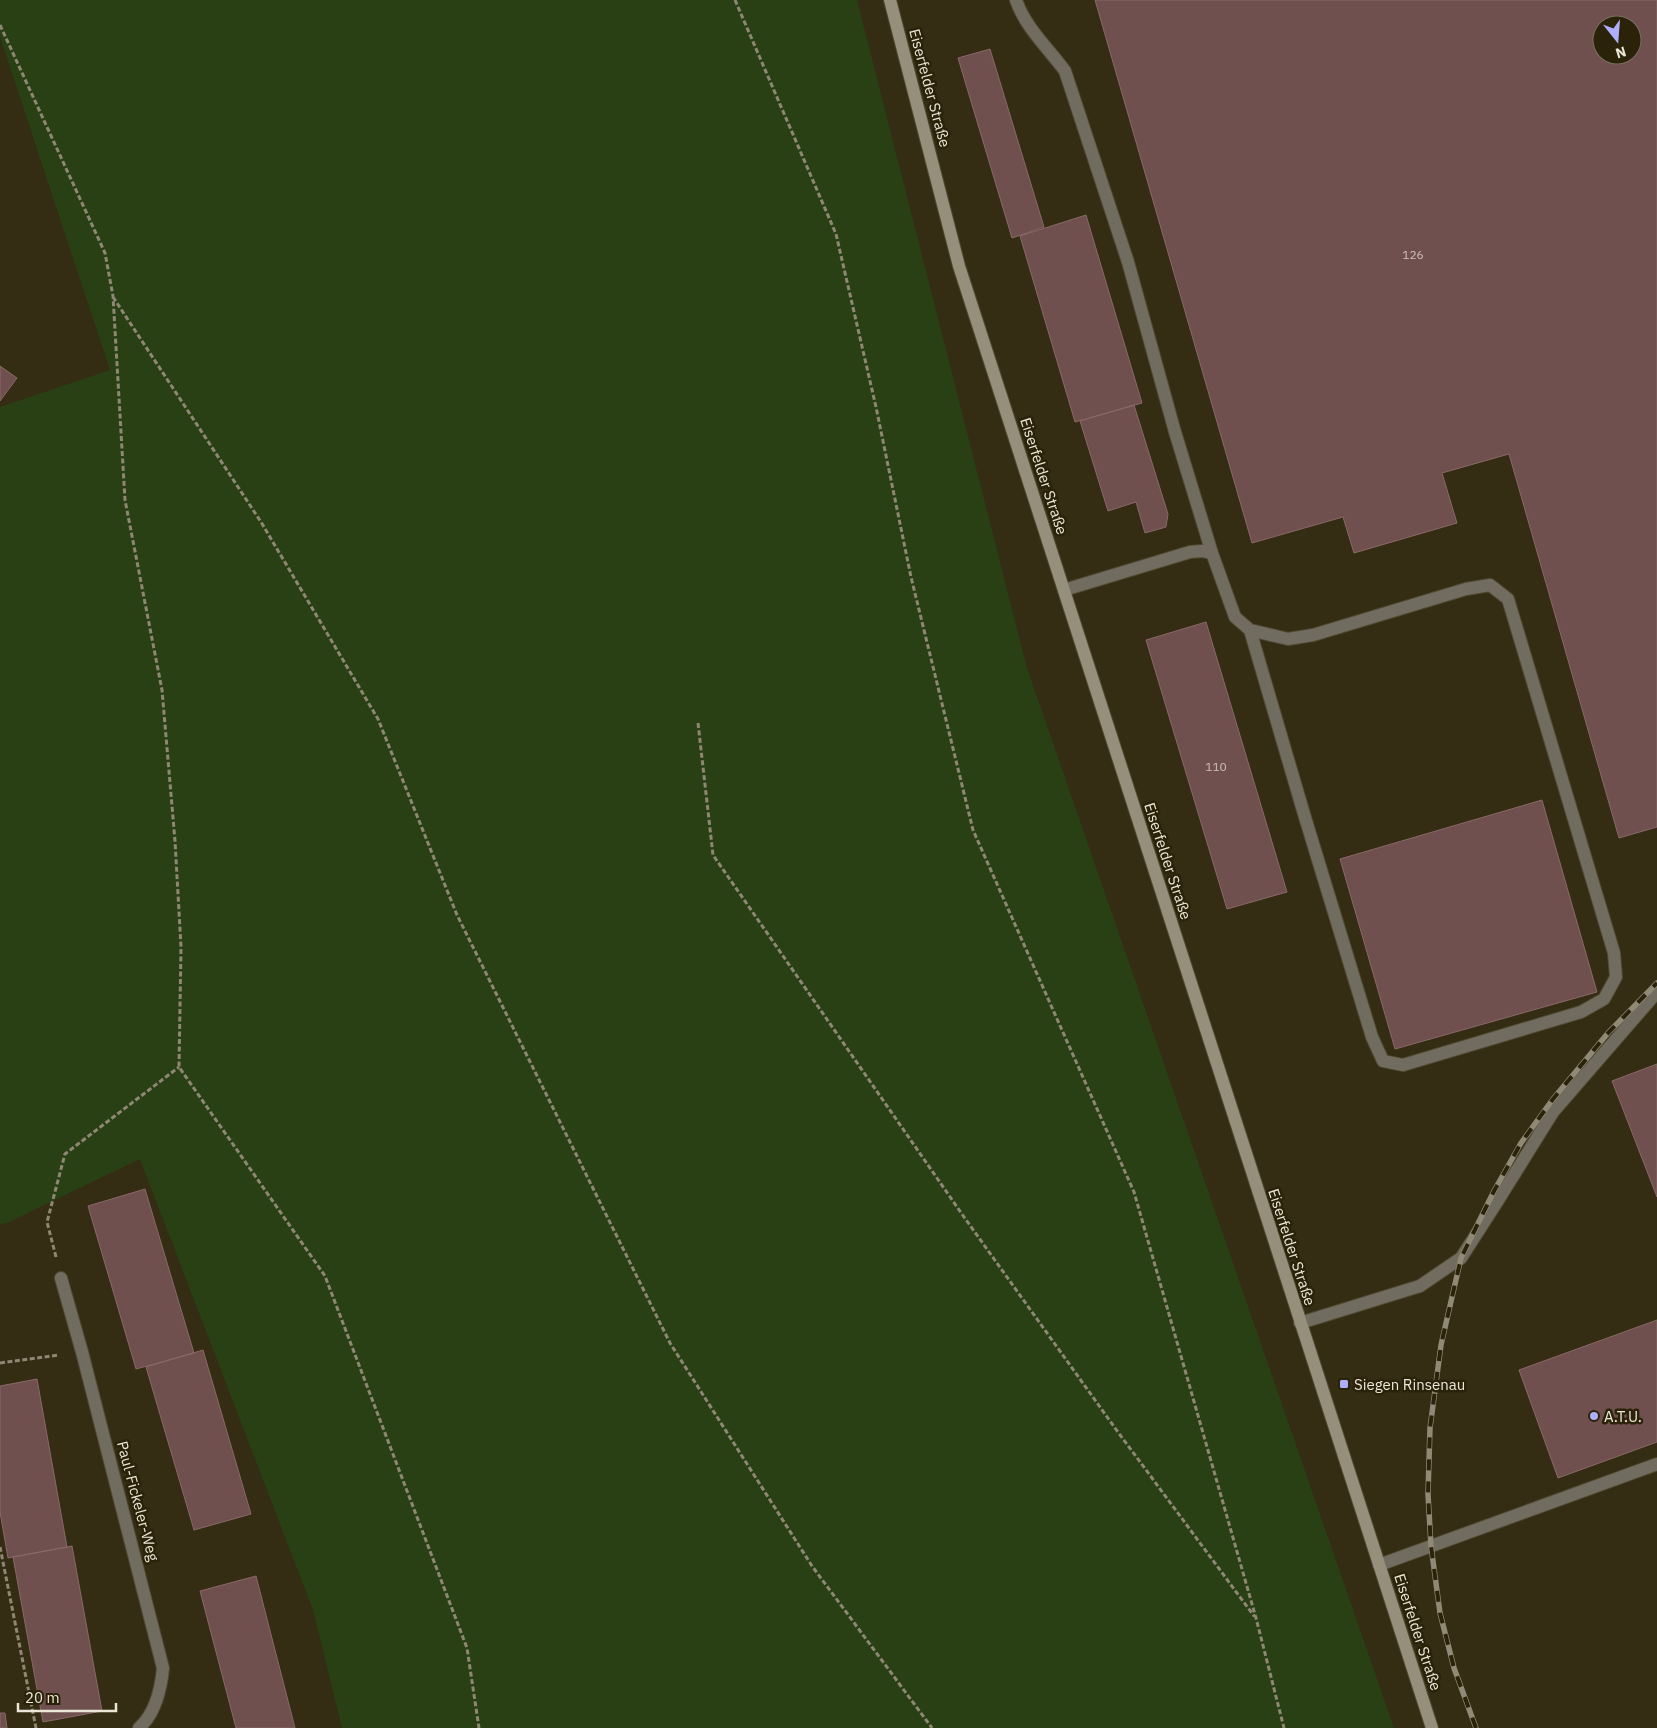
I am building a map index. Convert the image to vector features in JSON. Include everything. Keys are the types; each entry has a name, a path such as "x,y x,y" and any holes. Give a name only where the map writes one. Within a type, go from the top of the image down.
{"main road":[{"name":"Eiserfelder Straße","path":"890,0 959,266 1432,1728"}],"street":[{"path":"1016,0 1027,25 1048,48 1065,71 1128,262 1175,432 1212,553 1235,616 1250,630 1288,639 1313,635 1466,588 1490,585 1508,599 1614,953 1616,977 1604,999 1581,1012 1403,1065 1383,1061 1369,1028 1250,630"},
{"path":"1064,590 1190,552 1202,551 1212,553"},
{"path":"1300,1324 1420,1286 1461,1258 1553,1112 1657,992"},
{"name":"Paul-Fickeler-Weg","path":"61,1278 82,1352 163,1668 161,1690 153,1709 139,1728"},
{"path":"1380,1565 1657,1464"}],"path":[{"path":"735,0 836,234 876,407 911,577 972,830 1134,1192 1256,1618 1284,1728"},
{"path":"0,25 105,253 113,296 126,500 162,690 181,947 179,1067 324,1276 467,1648 479,1728"},
{"path":"113,296 260,522 378,719 457,915 670,1343 812,1566 932,1728"},
{"path":"698,723 713,854 970,1225 1256,1618"},
{"path":"61,1278 47,1222 65,1154 179,1067"},
{"path":"0,1364 82,1352"},
{"path":"0,1547 36,1728"}],"green space":[{"path":"0,0 857,0 1027,668 1394,1728 342,1728 313,1610 140,1159 7,1223 0,1224 0,407 110,370 0,37"}],"building":[{"path":"1095,0 1657,0 1657,827 1619,838 1509,454 1442,473 1457,523 1354,553 1343,517 1252,543"},
{"path":"990,49 1044,227 1012,238 958,58"},
{"path":"1086,215 1142,403 1075,422 1020,236"},
{"path":"0,366 17,378 0,401"},
{"path":"1134,405 1168,514 1166,527 1145,533 1136,502 1108,511 1080,421"},
{"path":"1206,622 1287,892 1227,909 1146,640"},
{"path":"1542,800 1597,992 1395,1049 1340,859"},
{"path":"1657,1064 1657,1197 1612,1081"},
{"path":"145,1189 194,1353 136,1369 88,1206"},
{"path":"1657,1320 1657,1442 1558,1478 1519,1370"},
{"path":"203,1350 251,1514 194,1530 146,1367"},
{"path":"37,1379 67,1547 8,1558 0,1512 0,1386"},
{"path":"72,1546 102,1711 43,1722 13,1557"},
{"path":"256,1576 295,1728 236,1728 200,1591"},
{"path":"0,1713 5,1713 7,1728 0,1728"}],"railway":[{"path":"1476,1728 1454,1668 1440,1613 1431,1546 1428,1494 1430,1428 1441,1345 1461,1258 1494,1191 1521,1143 1553,1099 1608,1033 1657,983"}],"place":[{"name":"Siegen Rinsenau","path":"1344,1384"},
{"name":"A.T.U.","path":"1594,1416"}]}
